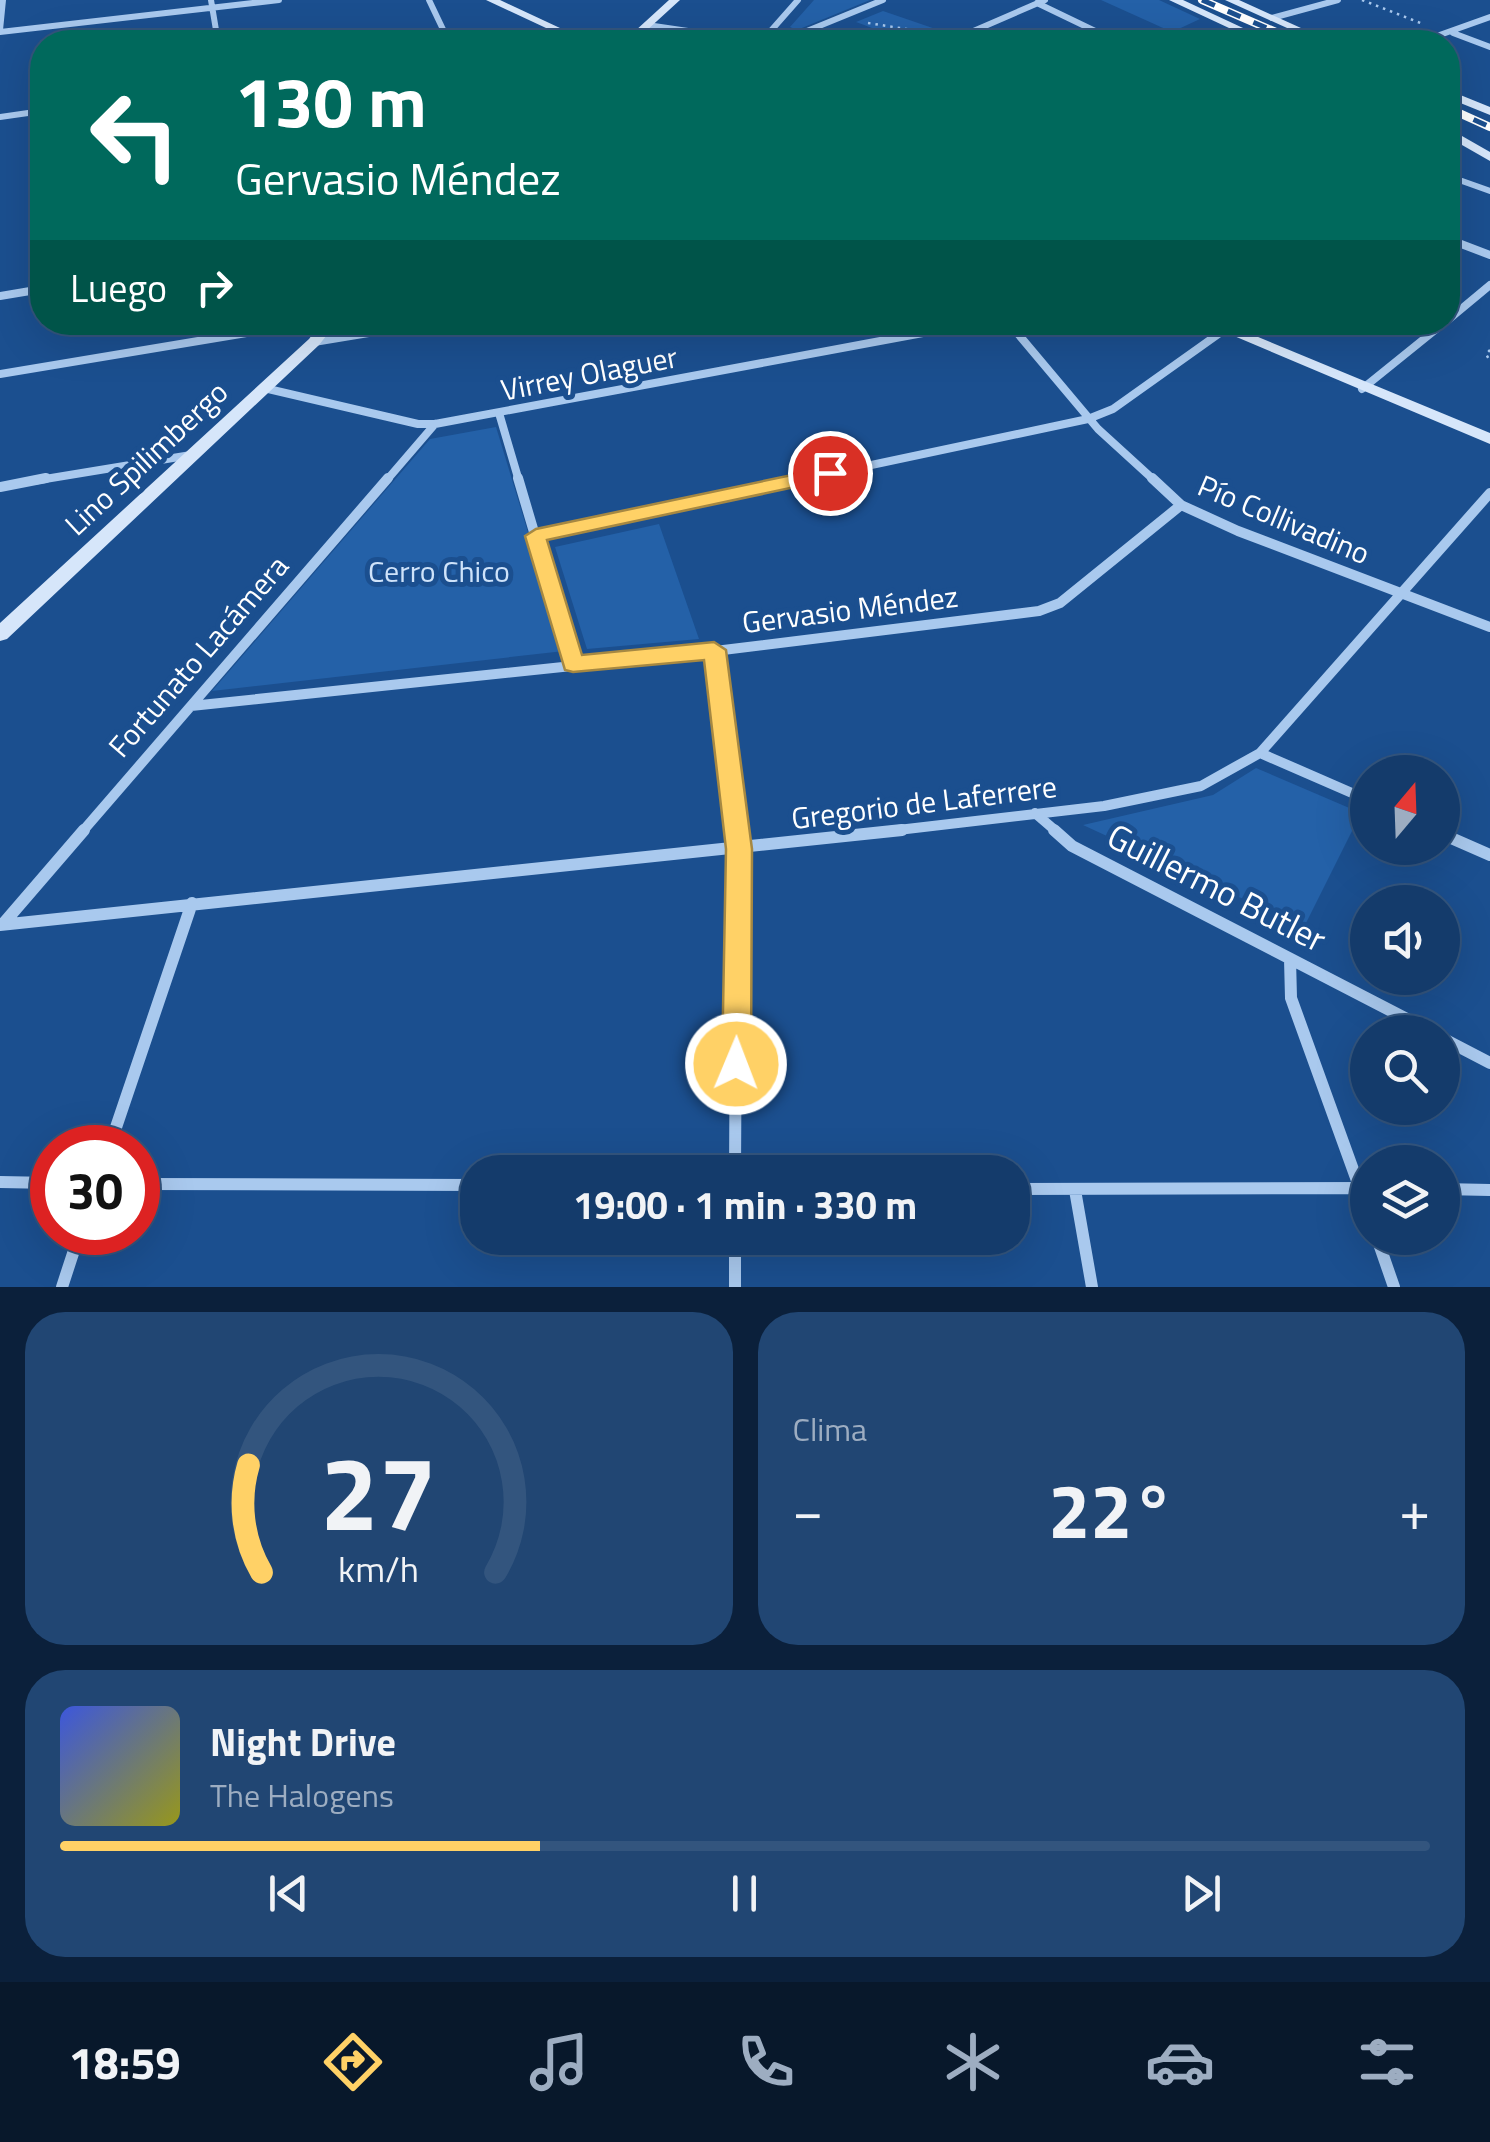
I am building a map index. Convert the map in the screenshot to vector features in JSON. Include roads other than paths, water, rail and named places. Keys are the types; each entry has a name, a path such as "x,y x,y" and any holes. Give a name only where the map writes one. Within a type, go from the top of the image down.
{"main road":[{"path":"491,0 557,30"},
{"path":"641,30 675,0"},
{"path":"1174,0 1240,30"},
{"path":"1230,0 1299,30"},
{"path":"1460,99 1490,111"},
{"path":"1460,139 1490,157"},
{"path":"1460,150 1490,167"},
{"name":"Lino Spilimbergo","path":"0,634 8,618 192,455 319,335"},
{"path":"1237,335 1490,438"},
{"path":"1367,391 1490,451"}],"street":[{"path":"4,0 0,31 211,4 279,0"},
{"path":"428,0 442,30"},
{"path":"772,30 798,0"},
{"path":"810,30 883,0"},
{"path":"1272,18 1338,0"},
{"path":"976,30 1039,1 1095,30"},
{"path":"211,4 216,30"},
{"path":"1457,30 1490,17"},
{"path":"647,25 681,30"},
{"path":"1460,37 1490,48"},
{"path":"0,117 30,113"},
{"path":"1460,180 1490,191"},
{"path":"1460,244 1490,256"},
{"path":"1460,310 1490,286"},
{"path":"0,296 30,291"},
{"path":"0,374 214,335"},
{"name":"Virrey Olaguer","path":"264,388 435,424 913,335"},
{"name":"Pío Collivadino","path":"1019,335 1088,418 1181,505 1490,627"},
{"path":"536,536 1088,418 1113,409 1205,335"},
{"path":"1367,391 1430,335"},
{"path":"499,413 573,664"},
{"name":"Fortunato Lacámera","path":"1,925 435,424"},
{"path":"0,487 154,458 192,455"},
{"name":"Gregorio de Laferrere","path":"1,925 739,849 1176,794 1201,786 1260,752 1490,493"},
{"name":"Gervasio Méndez","path":"191,706 1040,612 1060,603 1181,505"},
{"path":"714,650 739,849 735,1155"},
{"path":"1260,752 1350,792"},
{"name":"Guillermo Butler","path":"1034,813 1072,846 1399,1015"},
{"path":"1460,842 1490,855"},
{"path":"117,1125 192,903"},
{"path":"1290,959 1290,998 1350,1152"},
{"path":"1460,1047 1490,1063"},
{"path":"0,1182 30,1183"},
{"path":"160,1184 460,1185"},
{"path":"1030,1189 1350,1188"},
{"path":"1460,1189 1490,1190"},
{"path":"1074,1190 1092,1287"},
{"path":"62,1287 72,1255"},
{"path":"735,1255 735,1287"},
{"path":"1383,1255 1394,1287"}],"railway":[{"path":"1202,0 1271,30"},
{"path":"1460,113 1490,127"}],"park label":[{"name":"Cerro Chico","path":"439,571"}]}
